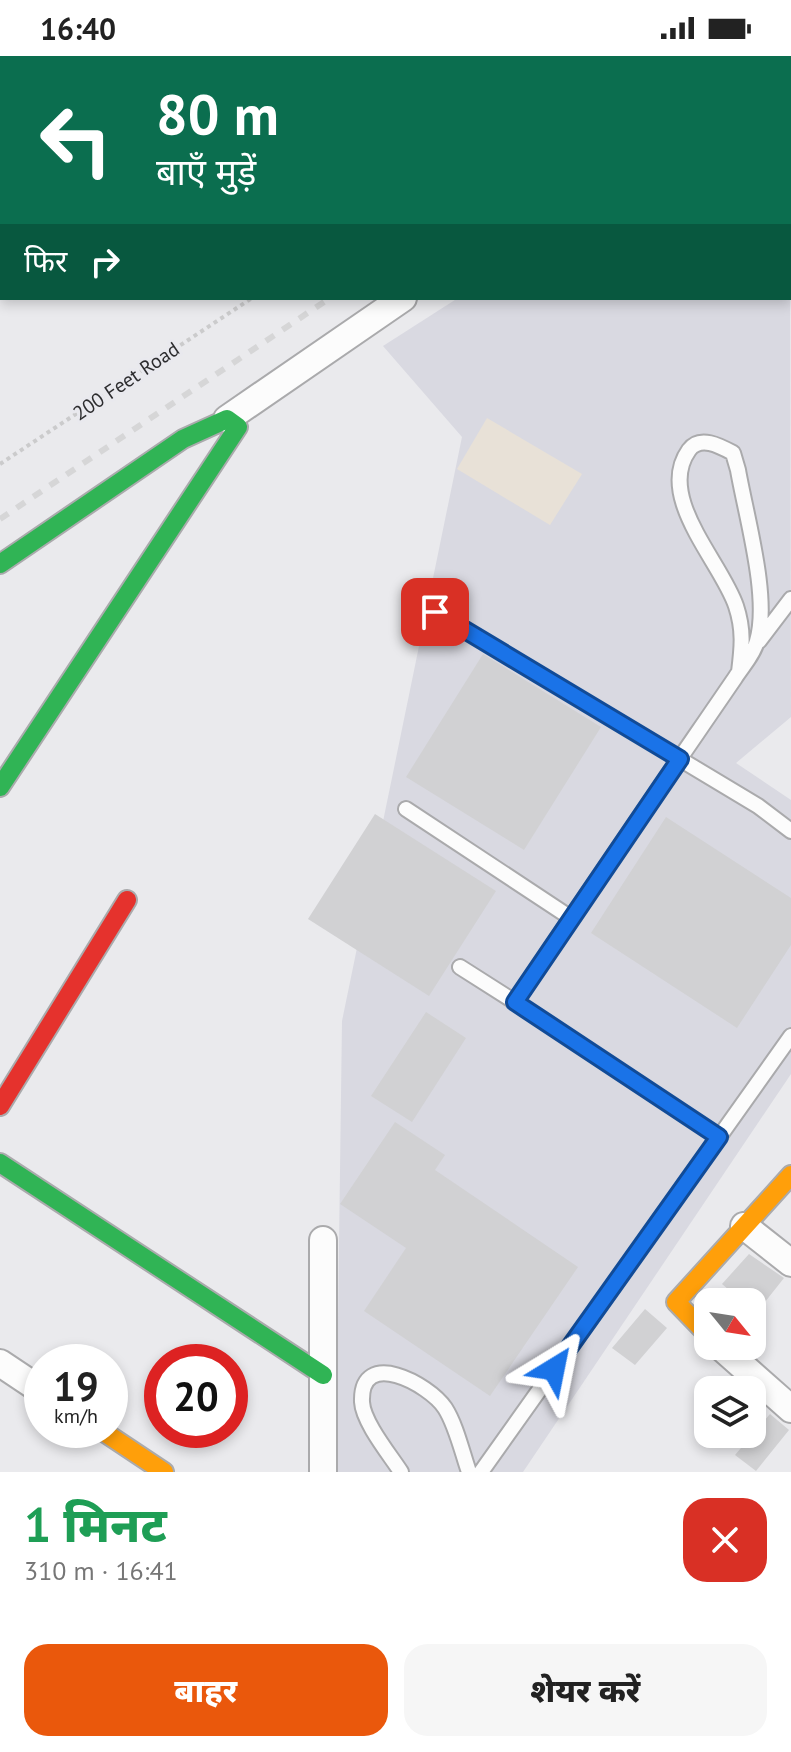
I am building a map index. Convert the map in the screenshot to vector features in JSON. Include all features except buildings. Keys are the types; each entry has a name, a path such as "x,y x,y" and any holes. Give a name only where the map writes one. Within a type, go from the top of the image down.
{"street":[{"path":"0,564 183,439 227,419 400,300"},
{"path":"3,775 238,427 227,419"},
{"path":"0,1106 127,900"},
{"path":"0,1163 323,1375"},
{"path":"694,1321 676,1302 791,1175"},
{"path":"744,1226 791,1263"},
{"path":"323,1240 323,1472"},
{"path":"736,1360 791,1409"},
{"path":"0,1363 24,1379"},
{"path":"128,1448 164,1472"}],"lane":[{"path":"739,672 744,632 735,602 694,534 683,496 680,473 684,457 692,445 703,442 719,445 733,453 762,607 757,644"},
{"path":"515,1002 757,644 791,599"},
{"path":"435,612 758,806 791,831"},
{"path":"406,809 571,918"},
{"path":"460,967 719,1137"},
{"path":"481,1472 791,1036"},
{"path":"401,1472 375,1432 362,1404 369,1380 385,1372 403,1375 425,1388 445,1408 469,1472"}],"path":[{"name":"200 Feet Road","path":"0,464 249,300"}],"shaded area":[{"path":"455,300 790,300 791,717 736,763 791,800 791,1074 523,1472 336,1472 342,1021 462,437 383,346"},
{"path":"487,418 582,474 550,525 457,469"}],"railway":[{"path":"0,519 327,300"}],"traffic: fast":[{"path":"0,564 183,439 227,419 238,427 0,787"},
{"path":"0,1163 323,1375"}],"traffic: slow":[{"path":"694,1321 676,1302 791,1175"},
{"path":"128,1448 164,1472"}],"traffic: jam":[{"path":"0,1106 127,900"}],"route":[{"path":"435,612 680,759 515,1002 719,1137 554,1369"}]}
